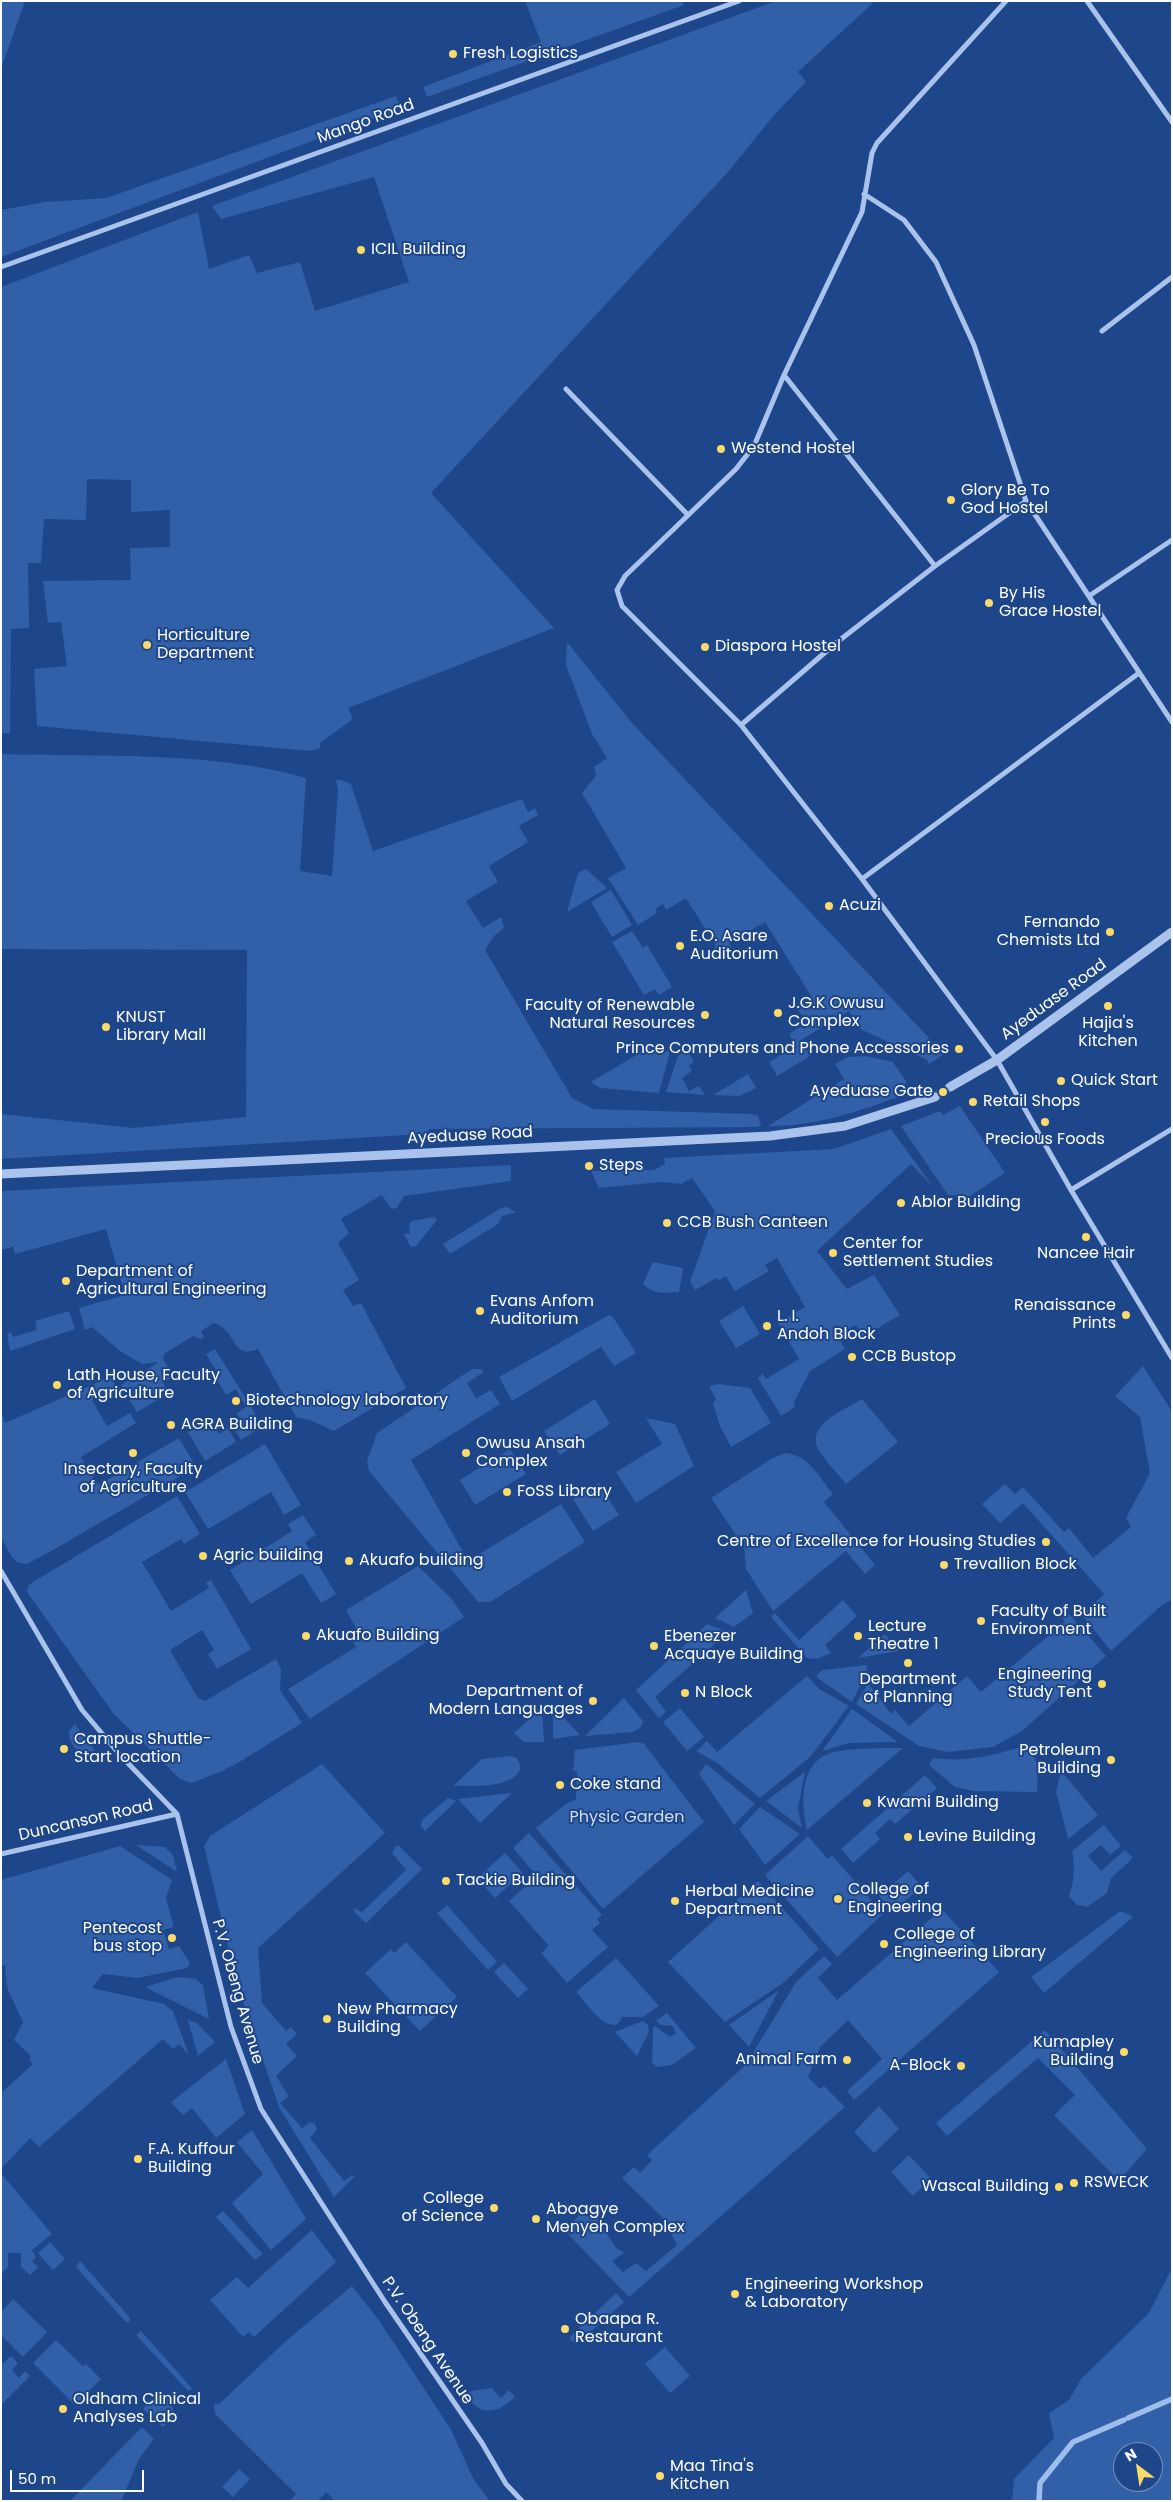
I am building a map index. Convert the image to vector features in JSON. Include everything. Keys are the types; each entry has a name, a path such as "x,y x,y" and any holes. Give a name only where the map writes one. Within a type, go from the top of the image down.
{"street":[{"name":"Mango Road","path":"1,267 739,1"},
{"path":"1006,1 877,143 872,153 862,212 784,375 754,446 736,469 625,576 617,590 622,606 741,725 862,879 998,1060 1071,1190 1172,1358"},
{"path":"1087,1 1172,122"},
{"path":"864,194 904,220 936,262 974,344 1026,501 1172,722"},
{"path":"1102,331 1172,277"},
{"path":"784,375 936,566"},
{"path":"566,388 688,516"},
{"path":"741,725 836,643 936,566 1026,501"},
{"path":"1089,596 1172,540"},
{"path":"862,879 1139,673"},
{"name":"Ayeduase Road","path":"950,1087 998,1060 1172,932"},
{"name":"Ayeduase Road","path":"1,1174 770,1136 845,1126 936,1097"},
{"path":"1071,1190 1172,1129"},
{"name":"P.V. Obeng Avenue","path":"1,1571 82,1710 121,1756 177,1814 231,2027 261,2109 385,2302 482,2443 506,2484 522,2501"},
{"name":"Duncanson Road","path":"1,1854 177,1814"}],"green space":[{"path":"1,1 25,1 1,69"},
{"path":"525,1 682,1 684,5 427,97 423,87 541,42"},
{"path":"776,1 875,1 798,72 806,82 775,114 728,172 431,493 554,628 348,708 353,718 320,743 320,748 310,751 37,726 34,669 67,666 61,622 48,623 43,581 131,580 130,548 170,547 170,510 131,512 131,480 87,479 86,520 44,519 41,563 28,563 29,628 11,629 10,733 1,733 1,287 198,212 209,269 249,255 257,273 300,262 315,311 409,282 374,177 221,219 212,206"},
{"path":"396,96 401,108 1,257 1,210 45,202 106,198"},
{"path":"567,642 632,723 944,1054 929,1064 927,1060 860,1029 849,1011 801,1040 810,1056 777,1076 769,1062 796,1046 789,1034 800,1027 805,1029 809,1024 797,1009 813,999 765,922 729,943 733,950 720,958 714,948 716,946 686,898 666,910 663,904 655,909 657,913 638,925 608,878 626,868 582,793 596,776 594,767 607,758 592,734 566,665"},
{"path":"2,754 194,759 270,769 306,778 300,871 332,876 338,790 336,780 351,784 373,851 522,799 528,812 535,808 538,815 519,826 528,842 489,866 498,882 466,901 483,928 501,917 504,928 494,936 485,950 572,1098 593,1109 751,1114 758,1116 761,1124 758,1127 430,1129 424,1134 1,1159 1,1114 134,1128 246,1117 247,950 1,949"},
{"path":"586,869 607,888 567,912 578,873"},
{"path":"611,890 632,925 612,937 591,902"},
{"path":"632,931 643,948 647,945 672,987 659,995 655,989 644,995 612,942"},
{"path":"653,1045 658,1053 670,1051 659,1093 600,1088 591,1082"},
{"path":"687,1050 694,1062 689,1066 692,1071 682,1078 689,1091 699,1086 705,1095 666,1092 678,1056"},
{"path":"865,1056 893,1062 906,1081 903,1095 871,1107 820,1121 785,1126 768,1126 844,1079 835,1064 848,1057"},
{"path":"748,1074 756,1088 739,1096 713,1095"},
{"path":"960,1106 1005,1173 970,1196 948,1195 901,1126 940,1111 943,1115"},
{"path":"891,1129 934,1188 911,1164 817,1251 847,1289 874,1275 900,1315 863,1337 856,1325 837,1335 845,1349 810,1371 794,1402 795,1407 781,1416 758,1378 763,1374 766,1379 799,1359 778,1323 805,1307 777,1258 765,1265 769,1271 735,1291 726,1276 719,1280 717,1278 695,1290 690,1282 715,1211 692,1178 681,1184 661,1182 599,1188 591,1171 654,1170 665,1164 664,1158 834,1149"},
{"path":"511,1165 511,1181 404,1196 397,1208 391,1209 382,1195 341,1219 349,1233 338,1243 359,1280 343,1290 353,1306 361,1303 406,1388 334,1431 310,1420 296,1417 258,1349 243,1351 227,1332 214,1323 201,1331 204,1337 201,1339 193,1336 164,1354 163,1359 174,1376 163,1383 169,1393 137,1412 121,1385 159,1362 142,1364 120,1351 92,1327 85,1330 79,1308 125,1295 106,1229 15,1254 13,1247 1,1250 1,1191"},
{"path":"507,1207 516,1212 502,1216 498,1224 450,1254 443,1244 501,1208"},
{"path":"435,1217 437,1220 416,1246 411,1247 404,1235 406,1233 410,1234 409,1224 411,1221"},
{"path":"653,1262 683,1268 679,1292 655,1292 643,1284"},
{"path":"743,1306 760,1334 736,1348 719,1321"},
{"path":"69,1311 75,1329 10,1351 7,1334 11,1332 13,1337 37,1330 35,1321"},
{"path":"609,1315 613,1317 636,1353 614,1366 601,1347 512,1401 499,1377"},
{"path":"215,1349 263,1426 241,1440 232,1426 241,1421 237,1413 246,1407 236,1389 226,1395 216,1378 219,1375 206,1354"},
{"path":"1143,1366 1172,1412 1172,1599 1161,1606 1111,1651 1082,1615 1104,1594 1023,1503 1000,1523 982,1504 1005,1484 1015,1494 1023,1487 1064,1532 1069,1528 1093,1558 1131,1527 1126,1518 1150,1473 1140,1417 1115,1396"},
{"path":"472,1369 481,1369 484,1372 467,1383 476,1398 491,1390 500,1404 411,1460 468,1561 561,1504 585,1542 490,1602 478,1602 369,1471 367,1461 377,1433"},
{"path":"110,1377 116,1386 92,1400 107,1426 130,1413 136,1423 81,1457 98,1485 179,1438 196,1467 46,1554 27,1564 18,1563 11,1556 1,1537 1,1413 5,1423"},
{"path":"719,1384 750,1388 771,1423 731,1447 720,1426 713,1404 716,1399 709,1386"},
{"path":"595,1399 610,1424 560,1455 544,1431"},
{"path":"862,1399 898,1442 846,1484 819,1450 816,1441 817,1433 829,1419"},
{"path":"208,1416 219,1434 228,1428 236,1442 205,1461 188,1432 206,1422 204,1418"},
{"path":"646,1418 675,1424 694,1466 636,1503 616,1472 662,1444"},
{"path":"265,1444 301,1505 284,1515 271,1492 208,1529 185,1492"},
{"path":"510,1449 526,1474 475,1505 460,1480"},
{"path":"785,1453 801,1458 818,1474 833,1494 824,1502 875,1565 865,1574 846,1551 773,1611 746,1569 744,1547 711,1498 771,1459"},
{"path":"599,1483 619,1515 593,1531 573,1499"},
{"path":"177,1496 200,1534 184,1544 181,1539 142,1562 171,1611 209,1588 206,1583 211,1580 251,1649 217,1669 208,1654 214,1650 202,1630 170,1650 198,1698 205,1701 276,1659 281,1669 280,1690 302,1723 241,1761 192,1783 180,1779 113,1713 27,1592 29,1585 33,1582"},
{"path":"303,1515 316,1535 305,1542 336,1594 321,1603 302,1573 251,1604 230,1570 292,1531 288,1524"},
{"path":"418,1566 451,1598 464,1617 310,1719 288,1689 356,1647 353,1642 361,1637 346,1610"},
{"path":"746,1590 753,1613 734,1627 715,1618"},
{"path":"843,1600 857,1616 825,1645 831,1653 817,1659 807,1658 771,1617 775,1613 799,1640"},
{"path":"1068,1613 1106,1656 1022,1731 993,1747 948,1752 919,1746 856,1704 868,1683 891,1714 895,1710 909,1726 967,1676 981,1692 1065,1622 1062,1618"},
{"path":"707,1624 728,1632 655,1697 666,1712 659,1718 636,1690"},
{"path":"885,1634 899,1651 858,1658"},
{"path":"867,1665 866,1675 852,1702 816,1675 823,1670"},
{"path":"807,1676 819,1689 849,1706 810,1757 760,1798 716,1762 696,1751 707,1741 717,1752"},
{"path":"624,1698 643,1721 640,1728 633,1732 585,1736"},
{"path":"553,1706 580,1735 553,1739"},
{"path":"542,1708 544,1742 524,1742 514,1733"},
{"path":"680,1708 704,1737 687,1751 663,1722"},
{"path":"852,1709 898,1742 849,1743 822,1751"},
{"path":"75,1724 98,1755 82,1754 74,1747 69,1737 69,1731"},
{"name":"Physic Garden","path":"639,1742 644,1744 704,1822 603,1909 536,1828 567,1803 576,1800 577,1771 573,1771 575,1750"},
{"path":"903,1748 807,1830 803,1798 804,1787 812,1767 819,1759 828,1754 841,1751"},
{"path":"1017,1748 1031,1751 1038,1765 1037,1792 973,1791 955,1787 929,1765 933,1758 975,1758"},
{"path":"511,1756 517,1758 521,1768 509,1780 491,1785 453,1786 482,1759"},
{"path":"322,1764 385,1833 258,1948 262,2003 286,2031 291,2027 297,2034 286,2044 297,2056 276,2076 289,2096 280,2103 302,2128 310,2122 315,2124 317,2130 310,2138 344,2181 352,2175 355,2176 334,2197 279,2107 237,1984 204,1846 210,1836"},
{"path":"706,1764 755,1804 734,1825 699,1774"},
{"path":"1061,1771 1098,1815 1068,1839 1056,1792"},
{"path":"805,1772 798,1808 802,1828 766,1801"},
{"path":"925,1775 937,1788 895,1824 890,1819 875,1833 880,1839 853,1863 841,1849"},
{"path":"512,1793 480,1823 458,1799"},
{"path":"448,1798 456,1801 425,1831 421,1826 422,1820"},
{"path":"760,1807 800,1834 765,1865 739,1829"},
{"path":"1104,1825 1121,1846 1110,1855 1101,1845 1088,1856 1101,1871 1125,1850 1133,1858 1111,1878 1107,1893 1087,1907 1077,1905 1069,1896 1074,1874 1072,1851"},
{"path":"529,1833 602,1915 597,1919 600,1923 592,1930 608,1947 567,1983 541,1953 549,1946 509,1901 537,1876 513,1848"},
{"path":"808,1836 828,1859 832,1855 883,1914 837,1957 765,1875"},
{"path":"136,1845 165,1847 173,1855 177,1872"},
{"path":"120,1846 172,1880 166,1898 174,1927 163,1930 169,1949 179,1946 190,1963 187,1968 138,1978 103,1974 92,1988 164,2004 173,2011 189,2055 179,2044 173,2049 163,2039 39,2147 30,2138 1,2169 1,2093 33,2064 29,2060 31,2056 14,2040 23,2022 7,1988 5,1965 1,1966 1,1880"},
{"path":"396,1846 399,1846 422,1869 366,1923 355,1913 354,1908 362,1912 406,1870 392,1853"},
{"path":"505,1853 523,1873 495,1898 477,1878"},
{"path":"908,1871 922,1887 892,1911 879,1896"},
{"path":"758,1881 819,1949 783,1983 725,2022 668,1962"},
{"path":"447,1905 497,1962 488,1970 437,1913"},
{"path":"942,1909 999,1972 854,2100 847,2091 882,2059 848,2020 820,2047 808,2077 820,2089 824,2086 845,2107 629,2297 564,2230 589,2206 616,2248 624,2253 612,2261 623,2272 636,2263 646,2271 677,2245 662,2217 622,2178 634,2167 640,2173 652,2160 647,2155 751,2060 750,2058 796,1982 824,1956 832,1964 818,1978 837,2000"},
{"path":"1119,1912 1133,1917 1044,1993 1031,1977"},
{"path":"406,1942 457,1997 420,2031 365,1973 391,1949 394,1953"},
{"path":"616,1958 659,2006 643,2017 622,2017 618,2024 612,2025 601,2019 576,1992"},
{"path":"504,1963 528,1989 518,1998 494,1972"},
{"path":"178,1977 196,1979 203,1985 209,2019 145,1987"},
{"path":"779,1990 749,2047 729,2025"},
{"path":"667,2013 696,2048 672,2065 656,2067 652,2062 653,2027 655,2026 670,2037 676,2033 673,2026 661,2025 656,2021"},
{"path":"188,2020 197,2023 215,2042 198,2056"},
{"path":"643,2021 648,2025 649,2032 637,2056 615,2032"},
{"path":"1045,2030 1147,2149 1119,2181 1054,2115 1075,2095 1038,2058 947,2136 936,2123"},
{"path":"226,2059 245,2114 216,2138 192,2108 183,2115 171,2102"},
{"path":"879,2106 899,2129 874,2153 854,2132"},
{"path":"252,2130 306,2219 271,2250 232,2203 263,2174 237,2142"},
{"path":"909,2155 931,2179 913,2196 891,2172"},
{"path":"1,2173 52,2234 32,2250 36,2257 32,2261 38,2267 30,2275 21,2267 21,2253 8,2253 8,2267 1,2274"},
{"path":"223,2211 263,2254 255,2260 216,2217"},
{"path":"312,2230 336,2262 254,2337 249,2332 243,2337 210,2300 237,2277 248,2288"},
{"path":"50,2242 65,2259 53,2270 38,2253"},
{"path":"80,2261 130,2318 129,2322 126,2322 76,2267"},
{"path":"1172,2268 1172,2501 1012,2501 1014,2479 1054,2438 1049,2413 1069,2400 1081,2379 1149,2313"},
{"path":"352,2286 378,2319 437,2408 451,2430 474,2480 490,2501 335,2501 326,2492 318,2501 290,2501 296,2494 215,2414 214,2404 219,2404 286,2341"},
{"path":"616,2293 624,2302 576,2345 569,2338"},
{"path":"13,2299 47,2332 23,2357 1,2335 1,2312"},
{"path":"141,2331 192,2390 188,2391 137,2336"},
{"path":"56,2340 83,2366 86,2364 101,2379 75,2405 33,2363"},
{"path":"665,2347 690,2376 670,2393 645,2364"},
{"path":"11,2356 18,2363 12,2370 19,2378 25,2371 30,2376 1,2405 1,2365"},
{"path":"492,2388 501,2398 509,2390 515,2397 502,2407 490,2411 478,2407 465,2396 471,2391"},
{"path":"161,2390 171,2400 174,2416 163,2427 143,2409"},
{"path":"142,2427 154,2439 139,2459 121,2501 71,2500"},
{"path":"239,2469 250,2479 233,2497 222,2487"}],"waterway":[{"path":"1128,2418 1172,2399"},
{"path":"1039,2501 1040,2483 1073,2442 1124,2420"}],"tunnel":[{"path":"935,1097 950,1087"}],"place":[{"name":"Fresh Logistics","path":"453,54"},
{"name":"ICIL Building","path":"361,250"},
{"name":"Westend Hostel","path":"721,449"},
{"name":"Glory Be To God Hostel","path":"951,500"},
{"name":"By His Grace Hostel","path":"989,603"},
{"name":"Horticulture Department","path":"147,645"},
{"name":"Diaspora Hostel","path":"705,647"},
{"name":"Acuzi","path":"829,906"},
{"name":"Fernando Chemists Ltd","path":"1110,932"},
{"name":"E.O. Asare Auditorium","path":"680,946"},
{"name":"Hajia's Kitchen","path":"1108,1006"},
{"name":"J.G.K Owusu Complex","path":"778,1013"},
{"name":"Faculty of Renewable Natural Resources","path":"705,1015"},
{"name":"KNUST Library Mall","path":"106,1027"},
{"name":"Prince Computers and Phone Accessories","path":"959,1049"},
{"name":"Quick Start","path":"1061,1081"},
{"name":"Ayeduase Gate","path":"943,1092"},
{"name":"Retail Shops","path":"973,1102"},
{"name":"Precious Foods","path":"1045,1122"},
{"name":"Steps","path":"589,1166"},
{"name":"Ablor Building","path":"901,1203"},
{"name":"CCB Bush Canteen","path":"667,1223"},
{"name":"Nancee Hair","path":"1086,1237"},
{"name":"Center for Settlement Studies","path":"833,1253"},
{"name":"Department of Agricultural Engineering","path":"66,1281"},
{"name":"Evans Anfom Auditorium","path":"480,1311"},
{"name":"Renaissance Prints","path":"1126,1315"},
{"name":"L. I. Andoh Block","path":"767,1326"},
{"name":"CCB Bustop","path":"852,1357"},
{"name":"Lath House, Faculty of Agriculture","path":"57,1385"},
{"name":"Biotechnology laboratory","path":"236,1401"},
{"name":"AGRA Building","path":"171,1425"},
{"name":"Insectary, Faculty of Agriculture","path":"133,1453"},
{"name":"Owusu Ansah Complex","path":"466,1453"},
{"name":"FoSS Library","path":"507,1492"},
{"name":"Centre of Excellence for Housing Studies","path":"1046,1542"},
{"name":"Agric building","path":"203,1556"},
{"name":"Akuafo building","path":"349,1561"},
{"name":"Trevallion Block","path":"944,1565"},
{"name":"Faculty of Built Environment","path":"981,1621"},
{"name":"Akuafo Building","path":"306,1636"},
{"name":"Lecture Theatre 1","path":"858,1636"},
{"name":"Ebenezer Acquaye Building","path":"654,1646"},
{"name":"Department of Planning","path":"908,1663"},
{"name":"Engineering Study Tent","path":"1102,1684"},
{"name":"N Block","path":"685,1693"},
{"name":"Department of Modern Languages","path":"593,1701"},
{"name":"Campus Shuttle- Start location","path":"64,1749"},
{"name":"Petroleum Building","path":"1111,1760"},
{"name":"Coke stand","path":"560,1785"},
{"name":"Kwami Building","path":"867,1803"},
{"name":"Levine Building","path":"908,1837"},
{"name":"Tackie Building","path":"446,1881"},
{"name":"College of Engineering","path":"838,1899"},
{"name":"Herbal Medicine Department","path":"675,1901"},
{"name":"Pentecost bus stop","path":"172,1938"},
{"name":"College of Engineering Library","path":"884,1944"},
{"name":"New Pharmacy Building","path":"327,2019"},
{"name":"Kumapley Building","path":"1124,2052"},
{"name":"Animal Farm","path":"847,2060"},
{"name":"A-Block","path":"961,2066"},
{"name":"F.A. Kuffour Building","path":"138,2159"},
{"name":"RSWECK","path":"1074,2183"},
{"name":"Wascal Building","path":"1059,2187"},
{"name":"College of Science","path":"494,2208"},
{"name":"Aboagye Menyeh Complex","path":"536,2219"},
{"name":"Engineering Workshop & Laboratory","path":"735,2294"},
{"name":"Obaapa R. Restaurant","path":"565,2329"},
{"name":"Oldham Clinical Analyses Lab","path":"63,2409"},
{"name":"Maa Tina's Kitchen","path":"660,2476"}]}
